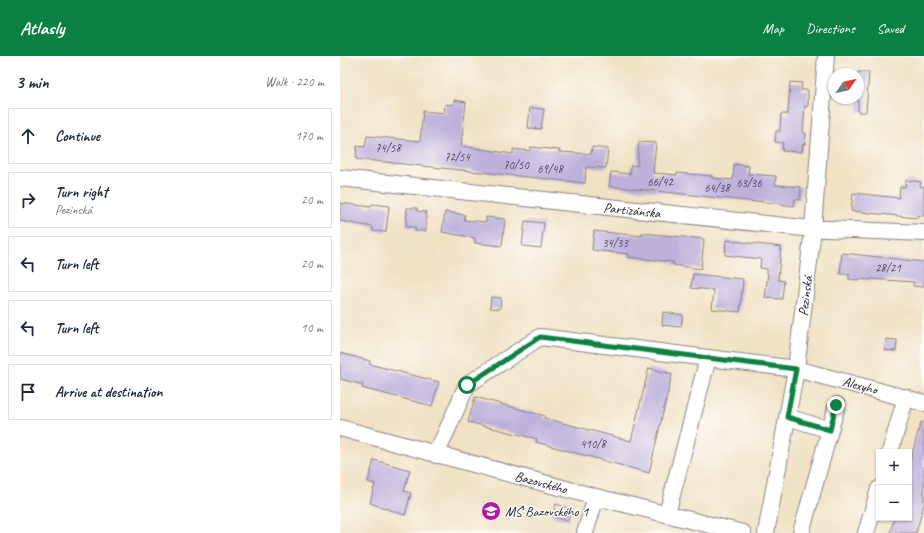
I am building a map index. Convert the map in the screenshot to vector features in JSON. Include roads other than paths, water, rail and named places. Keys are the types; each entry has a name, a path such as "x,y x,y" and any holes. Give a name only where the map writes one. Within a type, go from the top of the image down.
{"street":[{"name":"Pezinská","path":"766,533 796,369 813,229 826,56"},
{"name":"Partizánska","path":"340,178 813,229 924,233"},
{"name":"Alexyho","path":"436,455 467,385 540,337 796,369 924,402"},
{"path":"667,514 708,358"},
{"path":"891,449 906,397"},
{"path":"801,533 836,405"},
{"path":"787,417 830,430"},
{"name":"Bazovského","path":"340,428 596,497 743,533"},
{"path":"585,533 596,497"},
{"path":"866,533 876,499"}],"place":[{"name":"MŠ Bazovského 1","path":"491,511"}]}
